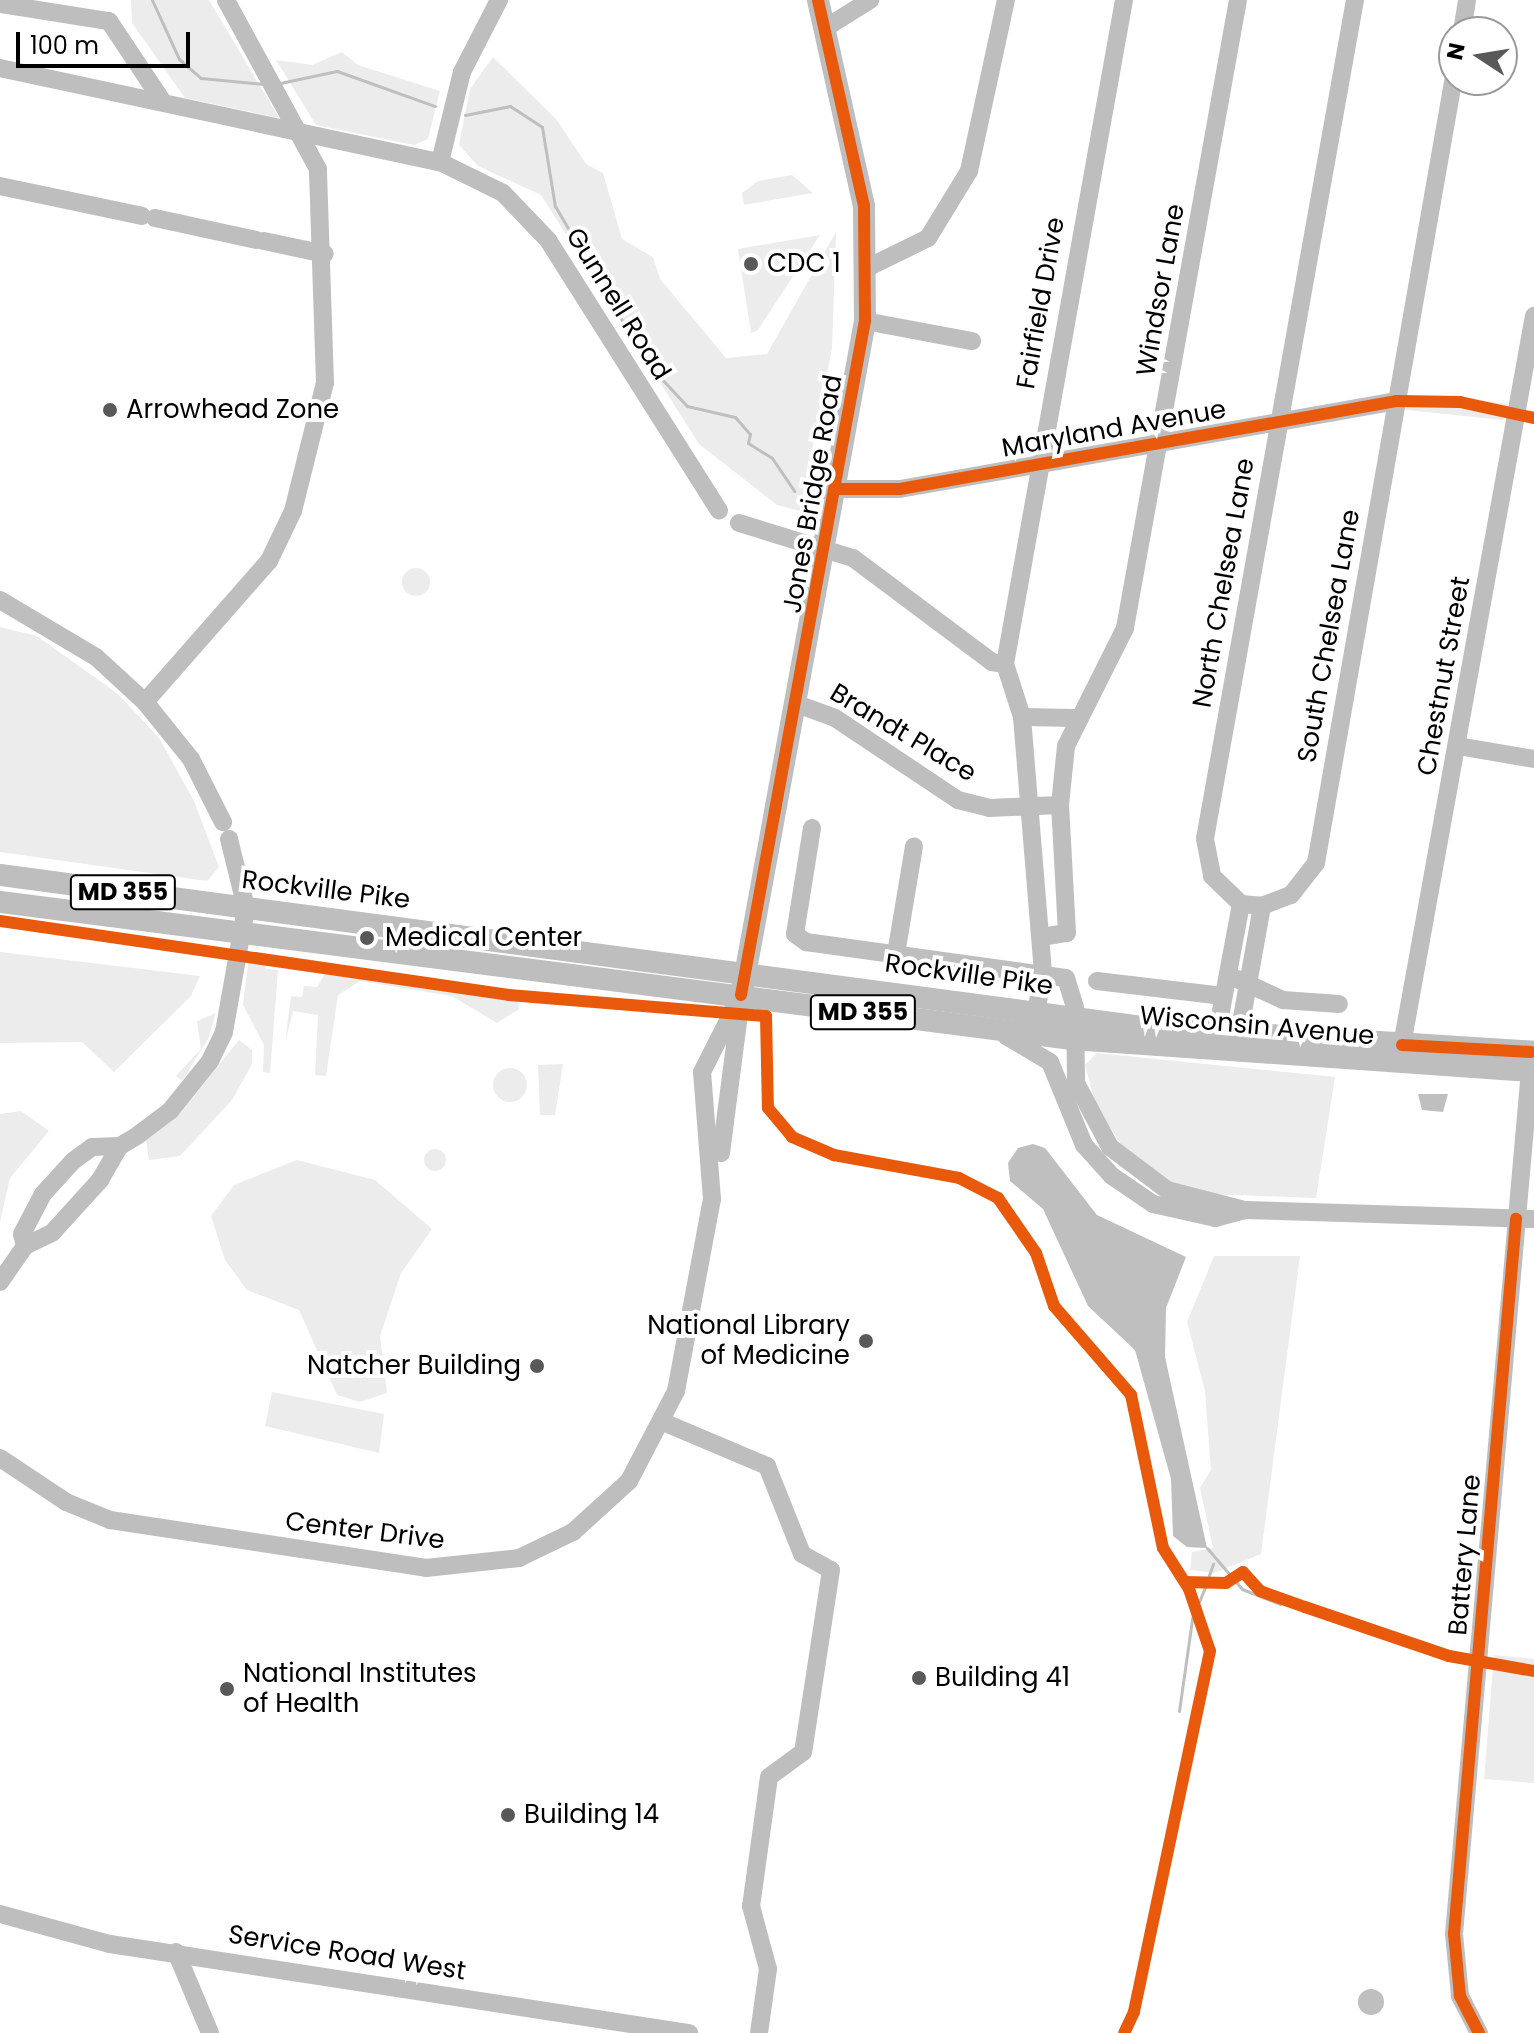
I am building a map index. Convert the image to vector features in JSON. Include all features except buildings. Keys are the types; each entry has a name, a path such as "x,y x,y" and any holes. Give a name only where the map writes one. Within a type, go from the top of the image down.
{"main road":[{"name":"Jones Bridge Road","path":"741,995 837,489 865,321 867,268 856,149 818,0"},
{"name":"Rockville Pike","path":"0,875 1036,1013 1073,1028"},
{"name":"Rockville Pike","path":"0,902 242,936 984,1026 1073,1028"},
{"name":"Wisconsin Avenue","path":"1073,1028 1223,1044 1532,1061"}],"street":[{"path":"145,702 247,590 293,511 325,383 325,254 318,169 226,0"},
{"path":"440,162 462,72 499,0"},
{"path":"827,27 870,0"},
{"path":"867,268 928,238 963,182 984,121 1006,0"},
{"name":"Fairfield Drive","path":"1005,664 1038,466 1124,0"},
{"name":"Windsor Lane","path":"1041,937 1067,933 1060,805 1075,718 1122,640 1161,442 1238,0"},
{"name":"North Chelsea Lane","path":"1241,904 1212,876 1205,839 1355,0"},
{"path":"0,4 24,10 48,4 109,21 163,102"},
{"name":"Gunnell Road","path":"0,68 440,162 503,193 548,240 719,510"},
{"name":"South Chelsea Lane","path":"1262,906 1291,895 1316,863 1450,96"},
{"path":"0,186 325,254"},
{"name":"Chestnut Street","path":"1401,1055 1534,316"},
{"path":"865,321 972,341"},
{"name":"Maryland Avenue","path":"837,489 892,490 1397,401"},
{"path":"739,523 853,558 992,662 1005,664 1022,717 1043,973 1036,1013"},
{"path":"0,600 96,657 145,702 191,759 226,831 246,908 224,1032 210,1061 170,1111 120,1146 66,1216 25,1246 0,1282"},
{"name":"Brandt Place","path":"797,704 835,718 958,800 1029,807"},
{"path":"1022,717 1075,718"},
{"path":"1458,746 1534,759"},
{"path":"1029,807 1060,805"},
{"path":"812,828 795,934 806,942 1066,978 1081,1100 1118,1157 1167,1190 1245,1210"},
{"path":"896,954 914,847"},
{"path":"1241,904 1262,906 1241,1023 1223,1044 1225,986 1241,904"},
{"path":"1097,981 1225,986 1248,981 1283,1000 1339,1004"},
{"name":"Center Drive","path":"713,1170 700,1107 705,1062 741,995"},
{"name":"Center Drive","path":"0,1458 66,1502 110,1520 450,1569 519,1558 573,1532 629,1481 663,1422 685,1358 713,1170 734,1069 741,995"},
{"path":"984,1026 1050,1062 1084,1145 1131,1191 1201,1217 1245,1210 1525,1219"},
{"name":"Battery Lane","path":"1479,2033 1460,1996 1453,1942 1525,1219 1532,1061"},
{"path":"705,1062 714,1074 734,1069"},
{"path":"700,1107 727,1108"},
{"path":"25,1246 34,1211 66,1169 92,1147 120,1146"},
{"path":"66,1169 73,1191 83,1196"},
{"path":"34,1211 43,1218 66,1216"},
{"path":"663,1422 767,1466 802,1554 831,1570 803,1752 769,1777 751,1906 768,1969 759,2033"},
{"name":"Service Road West","path":"0,1914 54,1933 689,2033"},
{"path":"176,1952 210,2033"}],"shaded area":[{"path":"131,0 209,0 279,118 185,98 132,23"},
{"path":"342,52 358,65 440,91 428,139 414,145 316,125 276,60 312,65"},
{"path":"493,57 557,120 586,164 603,173 622,239 653,257 660,279 726,358 767,354 836,232 832,349 800,511 777,505 699,444 541,195 478,166 459,145 470,89"},
{"path":"792,175 813,193 744,205 742,193 758,181"},
{"path":"820,235 758,330 751,333 738,249"},
{"path":"1400,395 1507,404 1503,420 1397,409"},
{"path":"416,568 426,572 430,582 426,592 416,596 406,592 402,582 406,572"},
{"path":"0,627 37,636 118,694 159,738 194,801 219,867 207,881 0,852"},
{"path":"0,952 200,976 191,996 114,1072 82,1042 0,1043"},
{"path":"249,956 267,959 266,969 278,970 270,1073 263,1072 264,1045 243,1005"},
{"path":"313,964 518,999 519,1009 497,1023 452,996 360,981 338,995 326,1076 315,1075 318,1015 293,1011 285,1043 291,996 302,997 304,986 317,987 325,974"},
{"path":"216,1013 208,1039 182,1081 176,1076 201,1049 197,1021"},
{"path":"239,1040 252,1050 252,1064 232,1100 180,1156 149,1160 146,1140 182,1111"},
{"path":"1097,1053 1335,1077 1316,1198 1207,1194 1167,1182 1125,1150 1096,1106 1085,1065"},
{"path":"563,1064 555,1115 540,1115 538,1065"},
{"path":"510,1068 522,1073 527,1085 522,1097 510,1102 498,1097 493,1085 498,1073"},
{"path":"1418,1094 1448,1094 1443,1112 1422,1110"},
{"path":"21,1111 49,1131 10,1178 0,1222 0,1114"},
{"path":"1033,1144 1045,1148 1097,1215 1186,1257 1166,1308 1165,1357 1207,1548 1187,1547 1173,1536 1171,1479 1135,1350 1088,1306 1043,1209 1010,1181 1008,1163 1018,1148"},
{"path":"431,1149 439,1149 446,1160 439,1171 431,1171 424,1164 424,1156"},
{"path":"297,1160 375,1180 432,1229 401,1273 380,1336 387,1393 360,1402 337,1395 299,1310 247,1290 225,1260 211,1216 234,1185"},
{"path":"1214,1256 1300,1256 1261,1554 1214,1573 1190,1570 1192,1552 1213,1548 1200,1488 1211,1470 1205,1391 1187,1322"},
{"path":"272,1392 384,1414 379,1453 265,1426"},
{"path":"1494,1655 1534,1659 1534,1783 1484,1779"},
{"path":"1371,1989 1380,1993 1384,2002 1380,2011 1371,2015 1362,2011 1358,2002 1362,1993"}],"waterway":[{"path":"152,0 179,59 201,78 264,84"},
{"path":"280,83 337,71 435,106"},
{"path":"465,115 510,106 542,127 555,206 647,363 687,406 735,417 750,434 748,443 772,458 794,491"},
{"path":"1207,1548 1242,1589 1280,1604"},
{"path":"1209,1575 1213,1564"},
{"path":"1199,1602 1206,1585"},
{"path":"1179,1711 1193,1613"}],"cycle path":[{"path":"741,995 865,321 864,206 818,0"},
{"path":"837,489 900,489 1397,401 1460,402 1534,418"},
{"path":"0,921 509,995 766,1016 768,1108 792,1137 834,1155 959,1178 998,1198 1036,1253 1054,1306 1131,1395 1163,1548 1189,1589 1210,1651 1134,2012 1124,2033"},
{"path":"1402,1045 1531,1052"},
{"path":"1479,2033 1460,1996 1454,1934 1516,1219"},
{"path":"1185,1582 1226,1583 1243,1572 1260,1591 1449,1656 1534,1671"}],"place":[{"name":"CDC 1","path":"751,264"},
{"name":"Arrowhead Zone","path":"110,410"},
{"name":"Medical Center","path":"367,938"},
{"name":"National Library of Medicine","path":"866,1341"},
{"name":"Natcher Building","path":"537,1366"},
{"name":"Building 41","path":"919,1678"},
{"name":"National Institutes of Health","path":"227,1689"},
{"name":"Building 14","path":"508,1815"}]}
